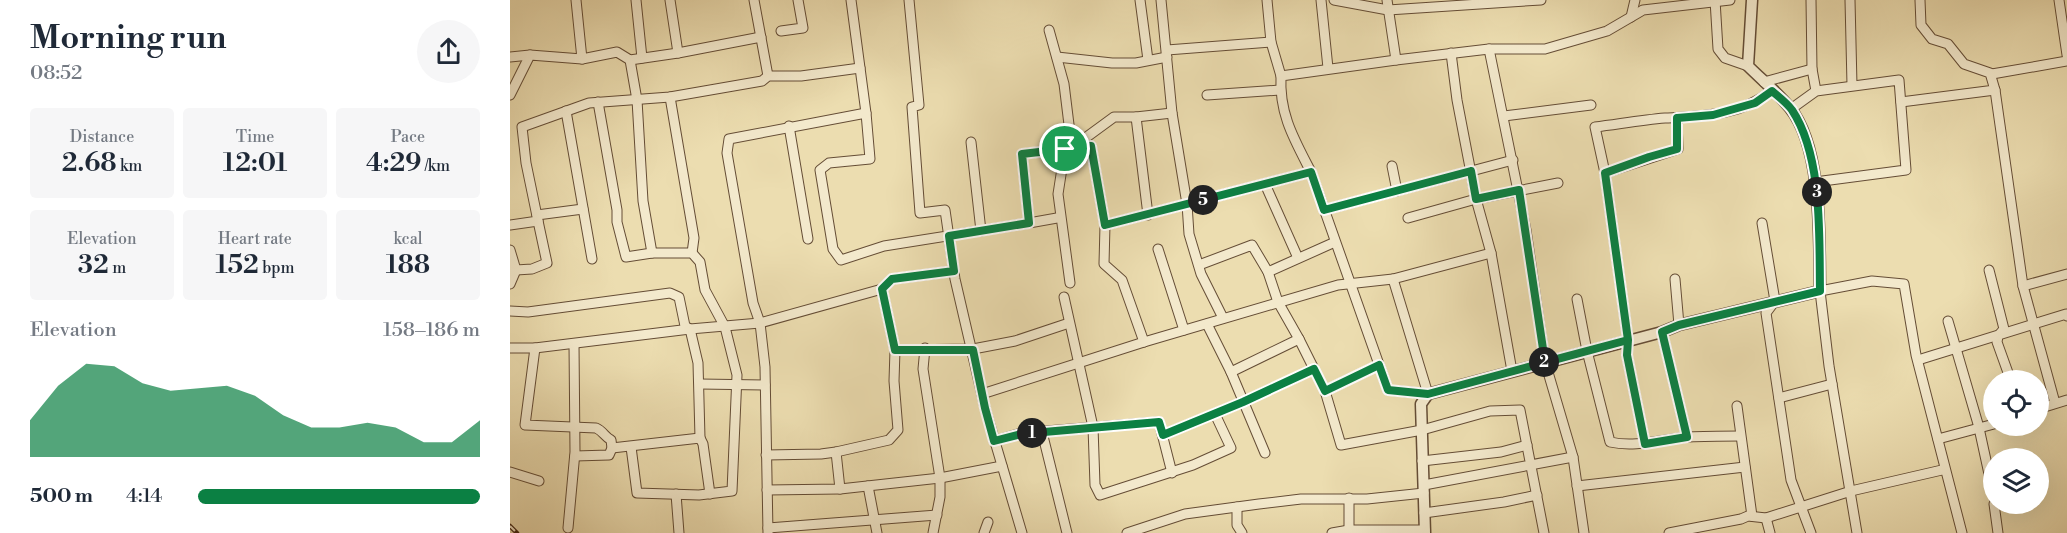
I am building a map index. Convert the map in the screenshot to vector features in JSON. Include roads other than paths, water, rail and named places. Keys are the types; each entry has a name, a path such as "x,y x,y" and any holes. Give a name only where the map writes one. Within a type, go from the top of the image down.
{"street":[{"path":"576,0 582,59"},
{"path":"636,0 642,58"},
{"path":"669,0 678,53"},
{"path":"754,0 768,76"},
{"path":"781,31 803,28 798,0"},
{"path":"851,0 870,159 829,163 820,170 833,249 841,260 884,246 1056,218"},
{"path":"909,0 919,105 912,107 920,213 945,210 954,271 981,394 1022,533"},
{"path":"1140,0 1148,60"},
{"path":"1161,0 1172,113 1187,204 1189,234 1199,265 1223,318"},
{"path":"1267,0 1271,42 1281,76 1280,98 1290,132 1311,172 1388,390 1428,394 1662,332 1679,325 1820,291 1872,281 1904,284 1918,360 1962,533"},
{"path":"1321,0 1328,68"},
{"path":"1334,0 1355,5 1541,0"},
{"path":"1631,17 1635,0"},
{"path":"1281,76 1328,68 1489,49 1545,49 1607,31 1643,10 1730,0"},
{"path":"1748,66 1752,0"},
{"path":"1811,0 1812,69 1816,92"},
{"path":"1850,0 1852,85"},
{"path":"1920,0 1921,25 1932,39 1948,44 1964,64 1992,74 2067,61"},
{"path":"2059,0 2067,55"},
{"path":"1715,1 1719,49 1725,58 1748,66 1791,109 1804,133 1818,195 1820,291 1832,384 1857,533"},
{"path":"1388,5 1396,60"},
{"path":"1049,30 1064,84 1068,149 1059,194 1070,283"},
{"path":"510,57 530,55 582,59 617,52 630,60 761,37"},
{"path":"1057,57 1112,63 1136,63 1167,53 1271,42"},
{"path":"1489,49 1519,190 1545,362 1573,457 1584,533"},
{"path":"1451,53 1457,100 1476,199 1491,253 1512,371"},
{"path":"510,95 530,55"},
{"path":"630,60 637,100 643,201 652,253"},
{"path":"513,269 532,269 547,263 526,163 522,127 589,103 670,98 762,81 768,76 801,76 860,68"},
{"path":"1764,82 1812,69"},
{"path":"1992,74 2023,286 2055,403"},
{"path":"1791,109 1816,92 1899,80 1906,170 1815,183"},
{"path":"1207,95 1280,90"},
{"path":"1901,102 1995,90"},
{"path":"1645,444 1627,355 1628,340 1605,173 1596,127 1713,115 1755,103 1772,91"},
{"path":"670,98 694,238 692,253"},
{"path":"598,102 617,210 617,222 626,257 652,253 692,253 700,262 705,290 725,327 737,375 732,491 710,494 637,493 631,447"},
{"path":"1504,116 1591,105"},
{"path":"566,111 592,259"},
{"path":"866,113 729,139 727,153 753,303 760,323 765,385 768,530 937,515"},
{"path":"1068,149 1114,117 1172,113"},
{"path":"1136,117 1148,215"},
{"path":"1605,173 1677,149 1677,118"},
{"path":"789,126 808,239"},
{"path":"971,142 981,231"},
{"path":"1029,223 1022,154 1091,146 1105,225 1104,264 1122,280 1143,342"},
{"path":"1324,210 1513,160"},
{"path":"1392,166 1397,191"},
{"path":"1105,225 1311,172"},
{"path":"1408,218 1476,199 1558,183"},
{"path":"1264,184 1298,258"},
{"path":"510,225 583,209"},
{"path":"1762,223 1775,302 1766,313 1791,480 1810,533"},
{"path":"1268,272 1335,242"},
{"path":"1199,265 1252,245 1268,272 1278,302 1325,391 1341,445 1422,430 1490,411 1520,410 1544,533"},
{"path":"1158,249 1184,330"},
{"path":"510,250 513,269 510,284"},
{"path":"981,394 1143,342 1338,285 1393,279 1491,253"},
{"path":"1989,270 2004,329 1998,336 1998,342 2007,370"},
{"path":"510,348 535,348 760,323 882,289 892,279 954,271"},
{"path":"2023,286 2067,274"},
{"path":"1393,279 1428,394"},
{"path":"1675,279 1679,325"},
{"path":"766,455 836,452 889,440 898,430 894,381 895,350 882,289"},
{"path":"510,311 524,313 670,293 679,297 685,326 690,329 698,363 700,438 703,444 710,494"},
{"path":"1064,297 1094,427 1095,485 1100,495 1172,472 1231,448 1215,414"},
{"path":"1577,298 1587,351 1610,442 1645,444 1687,437 1740,436"},
{"path":"1918,360 2066,314 2067,316"},
{"path":"1948,321 1984,448"},
{"path":"895,350 926,348 973,350 1015,341 1069,323"},
{"path":"1207,324 1231,372 1266,453"},
{"path":"1662,332 1687,437"},
{"path":"1231,372 1299,339"},
{"path":"568,528 576,427 573,385 574,344"},
{"path":"535,348 525,424 596,428 611,440 612,448 609,455 575,456"},
{"path":"926,348 923,369 940,478 940,497 933,533"},
{"path":"1325,391 1379,365"},
{"path":"1163,435 1243,402 1314,369"},
{"path":"700,384 765,385"},
{"path":"1779,398 1832,384"},
{"path":"1332,533 1349,530 1425,532 1421,404 1428,394"},
{"path":"2049,405 2067,400"},
{"path":"1737,406 1752,516"},
{"path":"994,441 1021,434 1159,422 1172,472"},
{"path":"1938,439 1983,425"},
{"path":"1042,432 1067,533"},
{"path":"612,448 700,438"},
{"path":"1422,461 1501,452 1527,445"},
{"path":"836,452 840,489"},
{"path":"1127,533 1185,514 1301,499 1349,498 1424,489 1531,464 1573,457"},
{"path":"767,490 840,489 940,478 1002,466"},
{"path":"1577,486 1745,467"},
{"path":"1669,533 1752,516 1766,518 1851,491 1942,470"},
{"path":"510,472 539,481"},
{"path":"868,486 878,533"},
{"path":"676,494 679,533"},
{"path":"1425,513 1537,495"},
{"path":"1349,498 1349,530"},
{"path":"1237,507 1237,525 1242,533"},
{"path":"1995,514 1998,533"},
{"path":"1766,518 1770,533"},
{"path":"984,533 988,522"}],"railway":[{"path":"510,526 517,533"}]}
